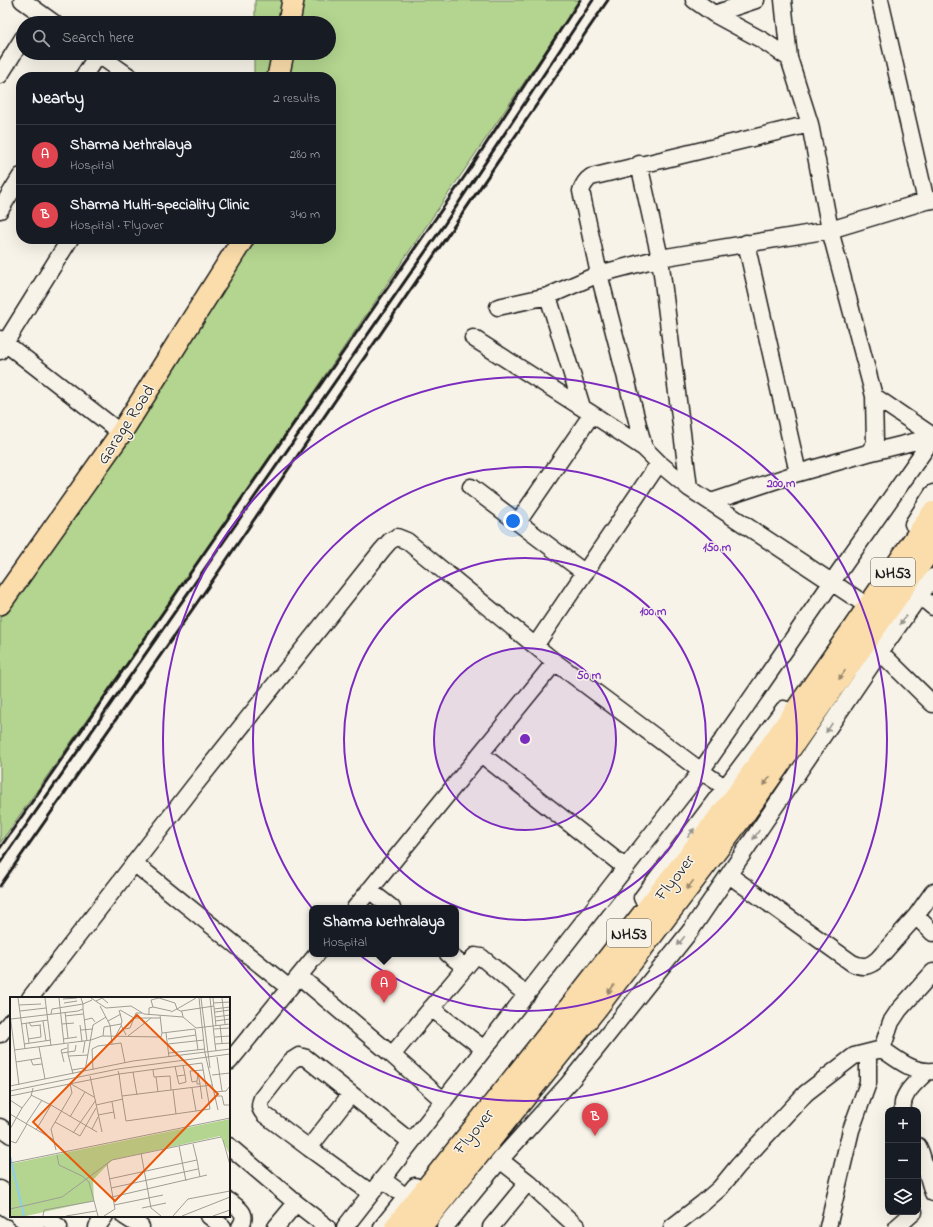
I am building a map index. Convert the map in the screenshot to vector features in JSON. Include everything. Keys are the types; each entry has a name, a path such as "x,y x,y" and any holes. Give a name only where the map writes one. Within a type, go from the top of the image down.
{"highway":[{"name":"Flyover","path":"396,1227 732,801 865,642 933,513"},
{"name":"Flyover","path":"420,1227 596,1008 746,811 933,545"}],"main road":[{"path":"290,16 293,0"},
{"path":"279,72 281,60"},
{"name":"Garage Road","path":"0,604 121,433 240,244"}],"street":[{"path":"22,0 34,16"},
{"path":"694,0 714,14 762,40 789,58"},
{"path":"714,14 756,0"},
{"path":"784,0 789,58 810,124 830,230 874,396 875,444 868,453"},
{"path":"498,308 548,296 599,274 660,258 830,230 930,201 880,0"},
{"path":"0,75 16,49"},
{"path":"86,72 93,60"},
{"path":"106,60 123,72"},
{"path":"644,448 599,274 581,191 582,186 586,180 591,177 639,164 810,124"},
{"path":"639,164 660,258 689,488"},
{"path":"0,210 16,184"},
{"path":"746,243 798,473"},
{"path":"67,244 2,344 121,433"},
{"path":"548,296 587,410"},
{"path":"473,338 644,448 659,463 689,488 860,601"},
{"path":"874,396 933,437"},
{"path":"518,522 587,410"},
{"path":"712,502 798,473 868,453 933,437"},
{"path":"345,1227 701,771 933,437"},
{"path":"535,646 659,463"},
{"path":"471,487 585,573"},
{"path":"382,1227 586,973 726,788 860,601 933,494"},
{"path":"34,997 134,863 194,786 390,541 397,537 407,541 555,662 726,788"},
{"path":"445,1227 500,1160 569,1083 691,930 729,875 865,642 920,596 933,577"},
{"path":"920,596 933,607"},
{"path":"865,642 933,704"},
{"path":"358,905 555,662"},
{"path":"480,754 626,868"},
{"path":"134,863 392,1055 444,1101"},
{"path":"729,875 852,964 860,966 873,964 878,959 916,916 933,892"},
{"path":"370,890 388,905"},
{"path":"916,916 933,933"},
{"path":"392,1055 475,956 481,957 527,995"},
{"path":"230,1061 315,957"},
{"path":"452,957 465,968"},
{"path":"828,1227 851,1130 868,1083 875,1051 899,1010 933,972"},
{"path":"431,1008 484,1049"},
{"path":"0,1034 10,1022"},
{"path":"672,1227 720,1188 806,1093 854,1056 875,1051 911,1068 930,1071"},
{"path":"371,1193 265,1115 260,1108 259,1104 262,1098 291,1061 299,1056 306,1058 411,1142"},
{"path":"903,1107 903,1100 906,1094 930,1071"},
{"path":"309,1148 351,1094"},
{"path":"0,1127 10,1134"},
{"path":"230,1147 296,1203 327,1227"},
{"path":"921,1153 933,1194 921,1205"},
{"path":"500,1160 528,1182 577,1227"},
{"path":"382,1179 406,1197"},
{"path":"491,1227 528,1182"},
{"path":"0,1189 10,1195"},
{"path":"230,1202 243,1213 244,1221 240,1227"},
{"path":"276,1227 296,1203"},
{"path":"0,1204 10,1210"},
{"path":"897,1227 911,1215"},
{"path":"44,1217 59,1227"},
{"path":"97,1227 104,1217"},
{"path":"126,1217 141,1227"},
{"path":"210,1217 223,1227"}],"green space":[{"path":"255,0 580,0 198,562 0,843 0,604 240,244 336,244 336,72 254,72 254,60 336,60 336,16 255,16"}],"railway":[{"path":"0,848 467,173 580,0"},
{"path":"0,863 444,225 593,0"},
{"path":"0,886 217,574 608,0"}],"place":[{"name":"Sharma Nethralaya","path":"384,1003"},
{"name":"Sharma Multi-speciality Clinic","path":"595,1136"}]}
